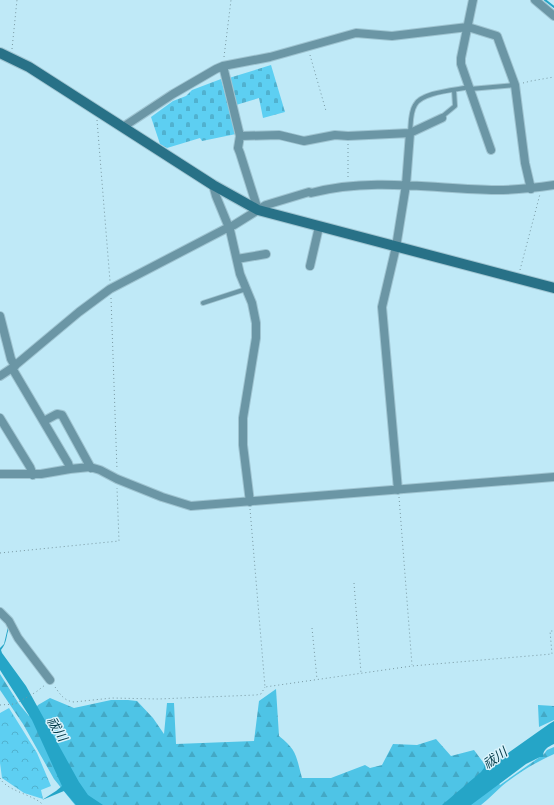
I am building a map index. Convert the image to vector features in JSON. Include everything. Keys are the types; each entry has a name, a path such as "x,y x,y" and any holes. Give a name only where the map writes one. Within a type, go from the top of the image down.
{"street":[{"path":"473,0 461,64 490,150"},
{"path":"535,0 554,16"},
{"path":"123,127 173,94 216,69 224,66 270,57 356,33 392,36 468,27 497,36 515,86 525,163 535,188"},
{"path":"0,53 29,67 213,185 258,210 554,288"},
{"path":"224,66 240,136 238,148 258,210"},
{"path":"240,136 279,135 304,141 335,135 348,136 410,133 442,118"},
{"path":"398,490 382,307 396,247 406,185 410,133"},
{"path":"213,185 229,227 240,274 254,309 256,330 243,418 243,445 250,502"},
{"path":"0,376 14,367 79,312 110,289 234,225 266,204 309,192 348,186 406,185 497,190 535,188 554,185"},
{"path":"310,266 319,227"},
{"path":"237,259 266,254"},
{"path":"0,316 10,359 68,462 70,469"},
{"path":"44,421 57,414 62,415 91,468"},
{"path":"0,418 30,467 33,475"},
{"path":"0,474 33,475 70,469 91,468 100,470 117,479 191,506 554,477"},
{"path":"0,612 9,621 18,638 50,680"}],"lane":[{"path":"410,133 412,112 416,103 434,94 470,88 515,86"},
{"path":"442,118 455,106 454,90"},
{"path":"203,303 247,289"}],"path":[{"path":"11,57 17,0"},
{"path":"224,66 231,0"},
{"path":"308,46 326,111"},
{"path":"515,86 531,81 554,77"},
{"path":"0,553 119,541 110,289 97,110"},
{"path":"348,136 348,186"},
{"path":"518,279 540,195 535,188"},
{"path":"398,490 412,666"},
{"path":"0,705 15,704 36,692 50,680 63,698 69,702 112,698 158,699 261,694 265,687 250,502"},
{"path":"354,583 361,673"},
{"path":"312,628 317,679"},
{"path":"265,687 412,666 552,654 550,632 554,631"},
{"path":"0,778 14,789 39,801 42,805"}],"green space":[{"path":"271,65 285,112 263,118 259,98 236,105 229,78"},
{"path":"221,79 236,134 202,141 200,138 167,148 160,144 151,117 173,101 186,96 192,90"},
{"path":"0,674 19,704 29,716 38,705 50,698 74,708 111,700 137,701 153,718 164,734 167,703 174,703 176,744 254,741 259,701 276,689 279,736 293,750 302,778 331,778 365,765 370,768 382,765 393,744 417,745 436,739 451,756 474,750 500,785 544,754 547,750 554,747 554,754 534,764 514,777 481,805 75,805 54,779 23,724 0,690"},
{"path":"538,705 554,706 554,720 539,727"},
{"path":"9,708 37,753 51,786 41,790 43,799 24,793 2,778 0,763 0,713"}],"shaded area":[{"path":"8,627 5,642 3,647 1,650 2,653 26,686 79,782 88,795 103,805 76,805 64,791 42,800 62,786 32,720 0,670 0,648 4,644"},
{"path":"554,721 554,744 545,750 543,757 526,764 471,805 442,805 481,772 485,763 487,763 488,766 494,763"}],"waterway":[{"path":"545,0 554,7"}],"water label":[{"name":"祓川","path":"57,729"},
{"name":"祓川","path":"495,758"}]}
